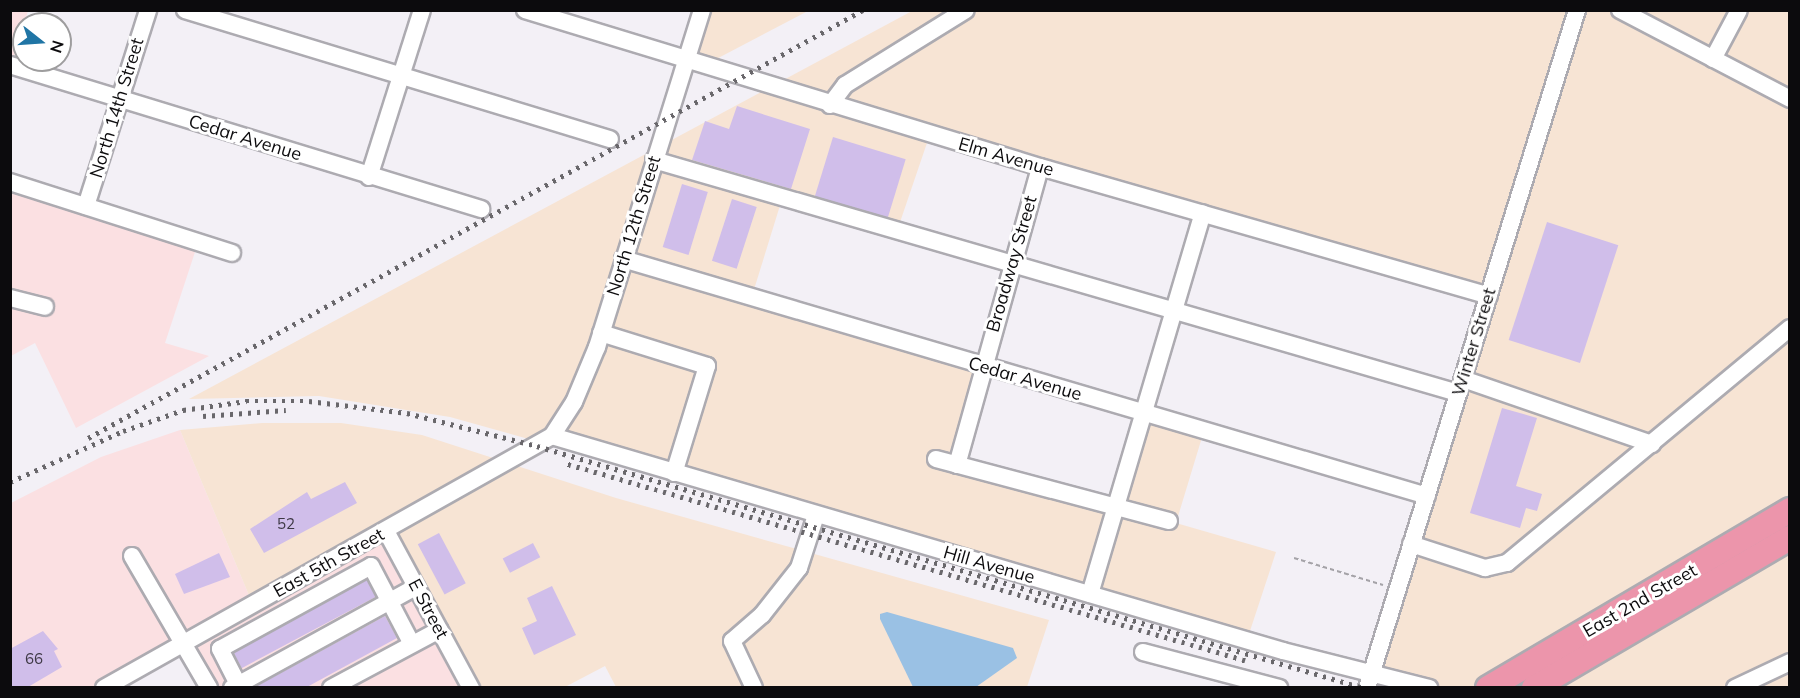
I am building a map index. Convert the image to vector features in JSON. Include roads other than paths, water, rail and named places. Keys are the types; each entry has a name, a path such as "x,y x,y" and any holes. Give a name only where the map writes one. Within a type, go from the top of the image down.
{"highway":[{"name":"East 2nd Street","path":"1534,687 1554,664 1790,510"},
{"name":"East 2nd Street","path":"1488,687 1554,664 1790,538"}],"street":[{"name":"North 14th Street","path":"86,206 148,10"},
{"path":"185,10 400,78 610,139"},
{"path":"369,177 422,10"},
{"name":"Elm Avenue","path":"525,10 830,105 1488,296"},
{"name":"North 12th Street","path":"552,436 574,402 601,333 702,10"},
{"path":"830,105 845,86 966,10"},
{"name":"Winter Street","path":"1369,680 1577,10"},
{"path":"1620,10 1790,99"},
{"path":"1713,59 1739,10"},
{"name":"Cedar Avenue","path":"10,65 369,177 481,209"},
{"path":"654,160 1174,310 1461,386 1652,444"},
{"name":"Broadway Street","path":"957,465 1040,167"},
{"path":"10,182 232,253"},
{"path":"1090,594 1203,213"},
{"name":"Cedar Avenue","path":"623,259 1426,496"},
{"path":"10,298 45,308"},
{"path":"1411,544 1485,568 1507,563 1790,328"},
{"path":"601,333 707,366 674,473"},
{"name":"Hill Avenue","path":"552,436 1090,594 1369,680 1429,687"},
{"name":"East 5th Street","path":"104,687 185,644 552,436"},
{"path":"936,459 1169,521"},
{"path":"754,687 732,641 762,615 799,568 816,515"},
{"name":"E Street","path":"386,531 471,687"},
{"path":"132,556 209,687"},
{"path":"412,644 390,601 371,566 220,649 236,686 390,601 416,587"},
{"path":"331,687 439,630"},
{"path":"1143,652 1279,687"},
{"path":"1735,687 1790,662"}],"water":[{"path":"887,612 1013,648 1017,658 976,687 913,687 880,619 880,614"}],"railway":[{"path":"88,438 863,10"},
{"path":"10,482 123,431 183,410 246,401 309,401 407,413 537,446 1364,688"},
{"path":"203,416 286,410"},
{"path":"568,464 1248,661"}]}
